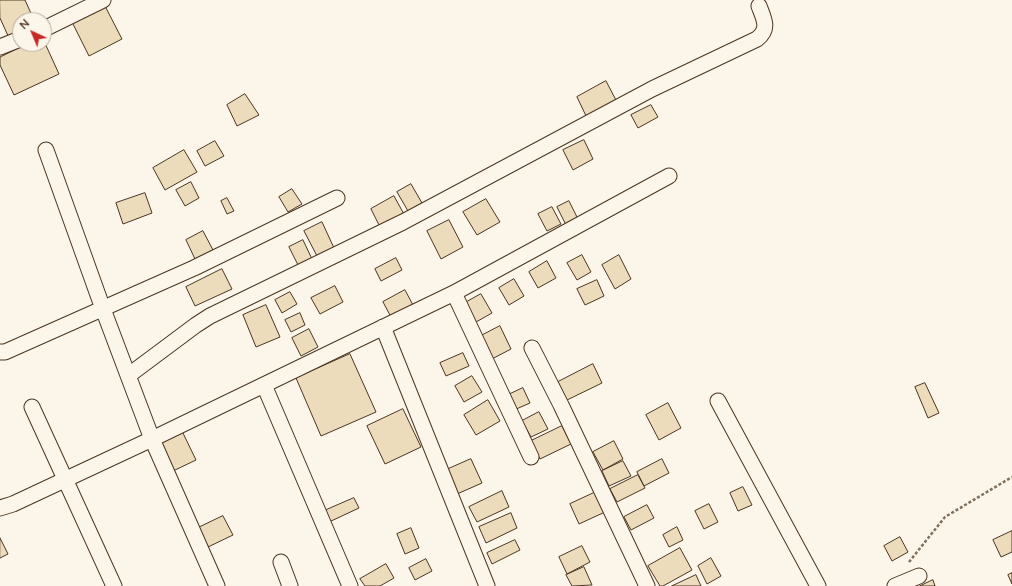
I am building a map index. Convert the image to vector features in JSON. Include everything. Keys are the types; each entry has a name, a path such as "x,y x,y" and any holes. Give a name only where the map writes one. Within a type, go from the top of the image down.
{"street":[{"path":"52,25 103,0"},
{"path":"129,375 191,328 210,316 403,222 652,89 757,39 763,34 766,26 759,6"},
{"path":"0,47 12,42"},
{"path":"46,150 103,309 152,439 217,586"},
{"path":"0,508 66,480 454,293 669,176"},
{"path":"0,352 5,352 194,268 337,198"},
{"path":"454,293 531,457"},
{"path":"384,327 487,586"},
{"path":"532,348 561,405 647,586"},
{"path":"264,385 350,586"},
{"path":"718,401 818,586"},
{"path":"32,406 114,586"},
{"path":"280,562 290,586"},
{"path":"895,586 919,576"}],"path":[{"path":"907,565 945,517 1012,478"}],"building":[{"path":"0,0 25,0 30,12 12,12 12,37 9,38 0,18"},
{"path":"105,6 122,39 89,56 72,22"},
{"path":"12,51 49,52 59,74 14,95 0,65 0,57"},
{"path":"606,81 617,102 587,118 577,97"},
{"path":"245,94 259,115 237,126 227,105"},
{"path":"651,105 658,117 638,128 631,115"},
{"path":"584,140 593,159 573,170 563,150"},
{"path":"215,141 224,156 205,166 197,151"},
{"path":"184,150 197,172 165,190 153,168"},
{"path":"191,182 199,198 185,206 176,190"},
{"path":"411,184 422,203 408,211 397,192"},
{"path":"292,189 302,204 288,212 279,197"},
{"path":"145,193 152,213 123,224 116,203"},
{"path":"394,196 405,216 381,229 371,209"},
{"path":"227,198 234,211 227,214 221,201"},
{"path":"486,199 500,222 477,235 463,212"},
{"path":"569,201 578,219 566,225 557,207"},
{"path":"552,207 561,224 547,231 538,214"},
{"path":"449,220 463,247 441,259 427,231"},
{"path":"322,222 334,248 317,256 304,231"},
{"path":"203,231 213,250 195,259 186,240"},
{"path":"303,240 312,259 298,265 289,247"},
{"path":"582,255 591,272 577,280 567,263"},
{"path":"619,255 631,279 615,289 602,265"},
{"path":"396,258 402,270 381,281 375,269"},
{"path":"547,261 556,278 538,288 529,272"},
{"path":"222,269 232,289 195,306 186,287"},
{"path":"514,279 524,296 509,305 499,288"},
{"path":"597,280 604,296 585,305 577,289"},
{"path":"335,286 343,302 320,314 311,298"},
{"path":"405,290 413,305 391,317 383,302"},
{"path":"290,292 297,304 282,313 275,300"},
{"path":"481,294 492,313 476,322 465,303"},
{"path":"266,305 280,337 256,347 243,315"},
{"path":"300,313 305,325 291,332 285,320"},
{"path":"500,326 511,349 490,360 479,337"},
{"path":"309,329 318,347 301,356 292,338"},
{"path":"463,353 469,366 446,376 440,363"},
{"path":"350,354 376,412 321,436 296,378"},
{"path":"593,364 602,383 567,400 558,382"},
{"path":"472,376 482,392 464,402 455,386"},
{"path":"925,383 939,413 928,418 915,387"},
{"path":"523,388 530,403 514,410 508,395"},
{"path":"488,400 500,421 476,435 464,415"},
{"path":"668,403 681,428 659,440 646,415"},
{"path":"403,409 421,447 385,464 367,426"},
{"path":"539,412 548,429 531,437 522,421"},
{"path":"562,426 571,444 540,459 531,441"},
{"path":"182,431 196,460 173,471 159,443"},
{"path":"614,441 623,459 603,470 593,452"},
{"path":"471,459 482,483 457,494 446,470"},
{"path":"662,459 669,473 644,486 637,472"},
{"path":"623,461 631,476 609,486 602,471"},
{"path":"638,475 645,488 617,502 610,489"},
{"path":"743,487 752,505 738,511 730,493"},
{"path":"502,491 509,507 477,522 469,507"},
{"path":"596,492 605,512 579,524 570,504"},
{"path":"354,498 359,508 329,522 324,511"},
{"path":"709,504 718,522 704,529 695,511"},
{"path":"647,505 654,518 631,530 624,517"},
{"path":"511,513 517,528 486,543 479,527"},
{"path":"223,516 233,535 208,547 198,528"},
{"path":"677,527 683,540 669,547 663,535"},
{"path":"411,528 419,548 405,554 397,534"},
{"path":"1012,531 1012,552 1001,557 993,540"},
{"path":"900,537 908,552 892,561 884,546"},
{"path":"0,538 8,554 0,558"},
{"path":"515,540 520,550 492,564 487,553"},
{"path":"582,546 590,562 567,574 559,557"},
{"path":"680,548 692,570 663,586 660,586 648,566"},
{"path":"711,558 721,576 707,584 698,566"},
{"path":"426,559 432,571 415,580 409,568"},
{"path":"386,564 394,578 380,586 365,586 360,579"},
{"path":"584,567 592,585 572,586 566,575"},
{"path":"1012,573 1012,584 1008,575"},
{"path":"696,575 701,586 672,586"},
{"path":"933,580 935,586 920,586"}]}
